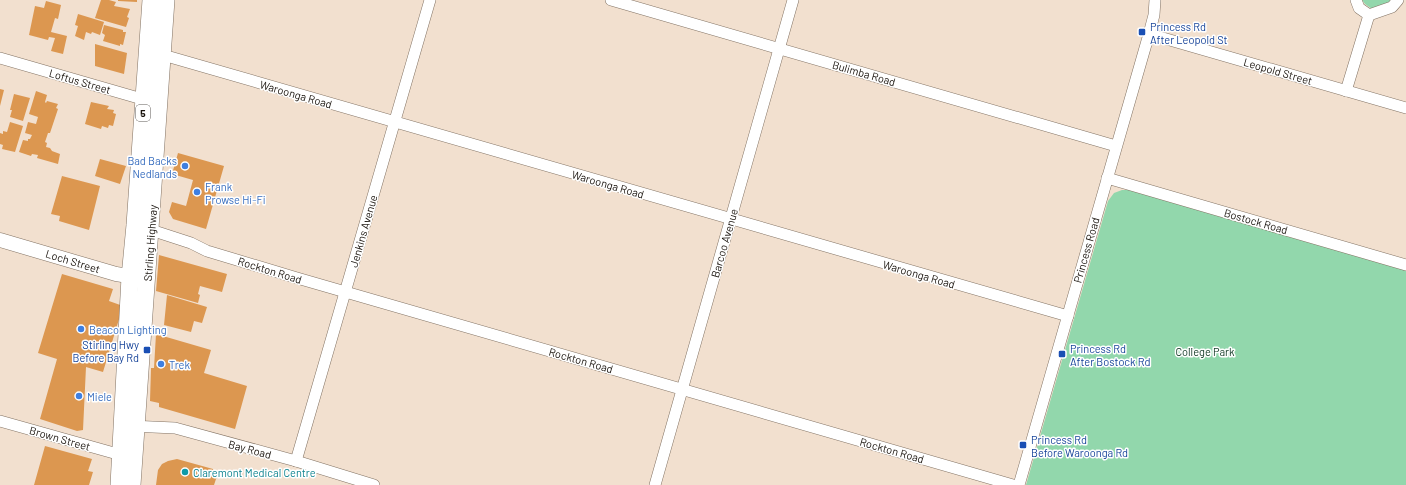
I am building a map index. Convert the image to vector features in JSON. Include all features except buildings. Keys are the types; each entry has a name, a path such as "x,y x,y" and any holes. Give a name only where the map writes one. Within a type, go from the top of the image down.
{"highway":[{"name":"Stirling Highway","path":"119,485 121,455 130,426 151,230 152,102 155,53 151,0"},
{"name":"Stirling Highway","path":"155,53 166,0"},
{"name":"Stirling Highway","path":"132,485 130,426 130,277 152,102"}],"main road":[{"name":"Loch Street","path":"0,240 116,274 147,278"}],"street":[{"name":"Jenkins Avenue","path":"296,462 430,0"},
{"name":"Bulimba Road","path":"611,0 1116,146"},
{"name":"Barcoo Avenue","path":"655,485 793,0"},
{"name":"Princess Road","path":"1154,15 1155,0"},
{"name":"Princess Road","path":"1019,485 1154,15 1161,0"},
{"path":"1356,0 1359,8 1369,15"},
{"path":"1369,15 1392,7 1398,0"},
{"path":"1346,91 1369,15"},
{"name":"Leopold Street","path":"1149,34 1406,108"},
{"name":"Waroonga Road","path":"155,53 1068,316"},
{"name":"Loftus Street","path":"0,58 152,102"},
{"name":"Bostock Road","path":"1107,178 1406,265"},
{"name":"Rockton Road","path":"151,230 192,243 207,251 1013,485"},
{"name":"Brown Street","path":"0,421 121,455"},
{"name":"Bay Road","path":"130,426 175,428 374,485"}],"green space":[{"path":"1362,0 1393,0 1372,9"},
{"name":"College Park","path":"1122,190 1131,190 1406,270 1406,485 1026,485 1108,201 1114,193"}],"place":[{"name":"Princess Rd After Leopold St","path":"1142,32"},
{"name":"Bad Backs Nedlands","path":"185,166"},
{"name":"Frank Prowse Hi-Fi","path":"197,192"},
{"name":"Beacon Lighting","path":"81,329"},
{"name":"Stirling Hwy Before Bay Rd","path":"147,350"},
{"name":"Princess Rd After Bostock Rd","path":"1062,354"},
{"name":"Trek","path":"161,364"},
{"name":"Miele","path":"79,396"},
{"name":"Princess Rd Before Waroonga Rd","path":"1023,445"},
{"name":"Claremont Medical Centre","path":"185,472"}]}
